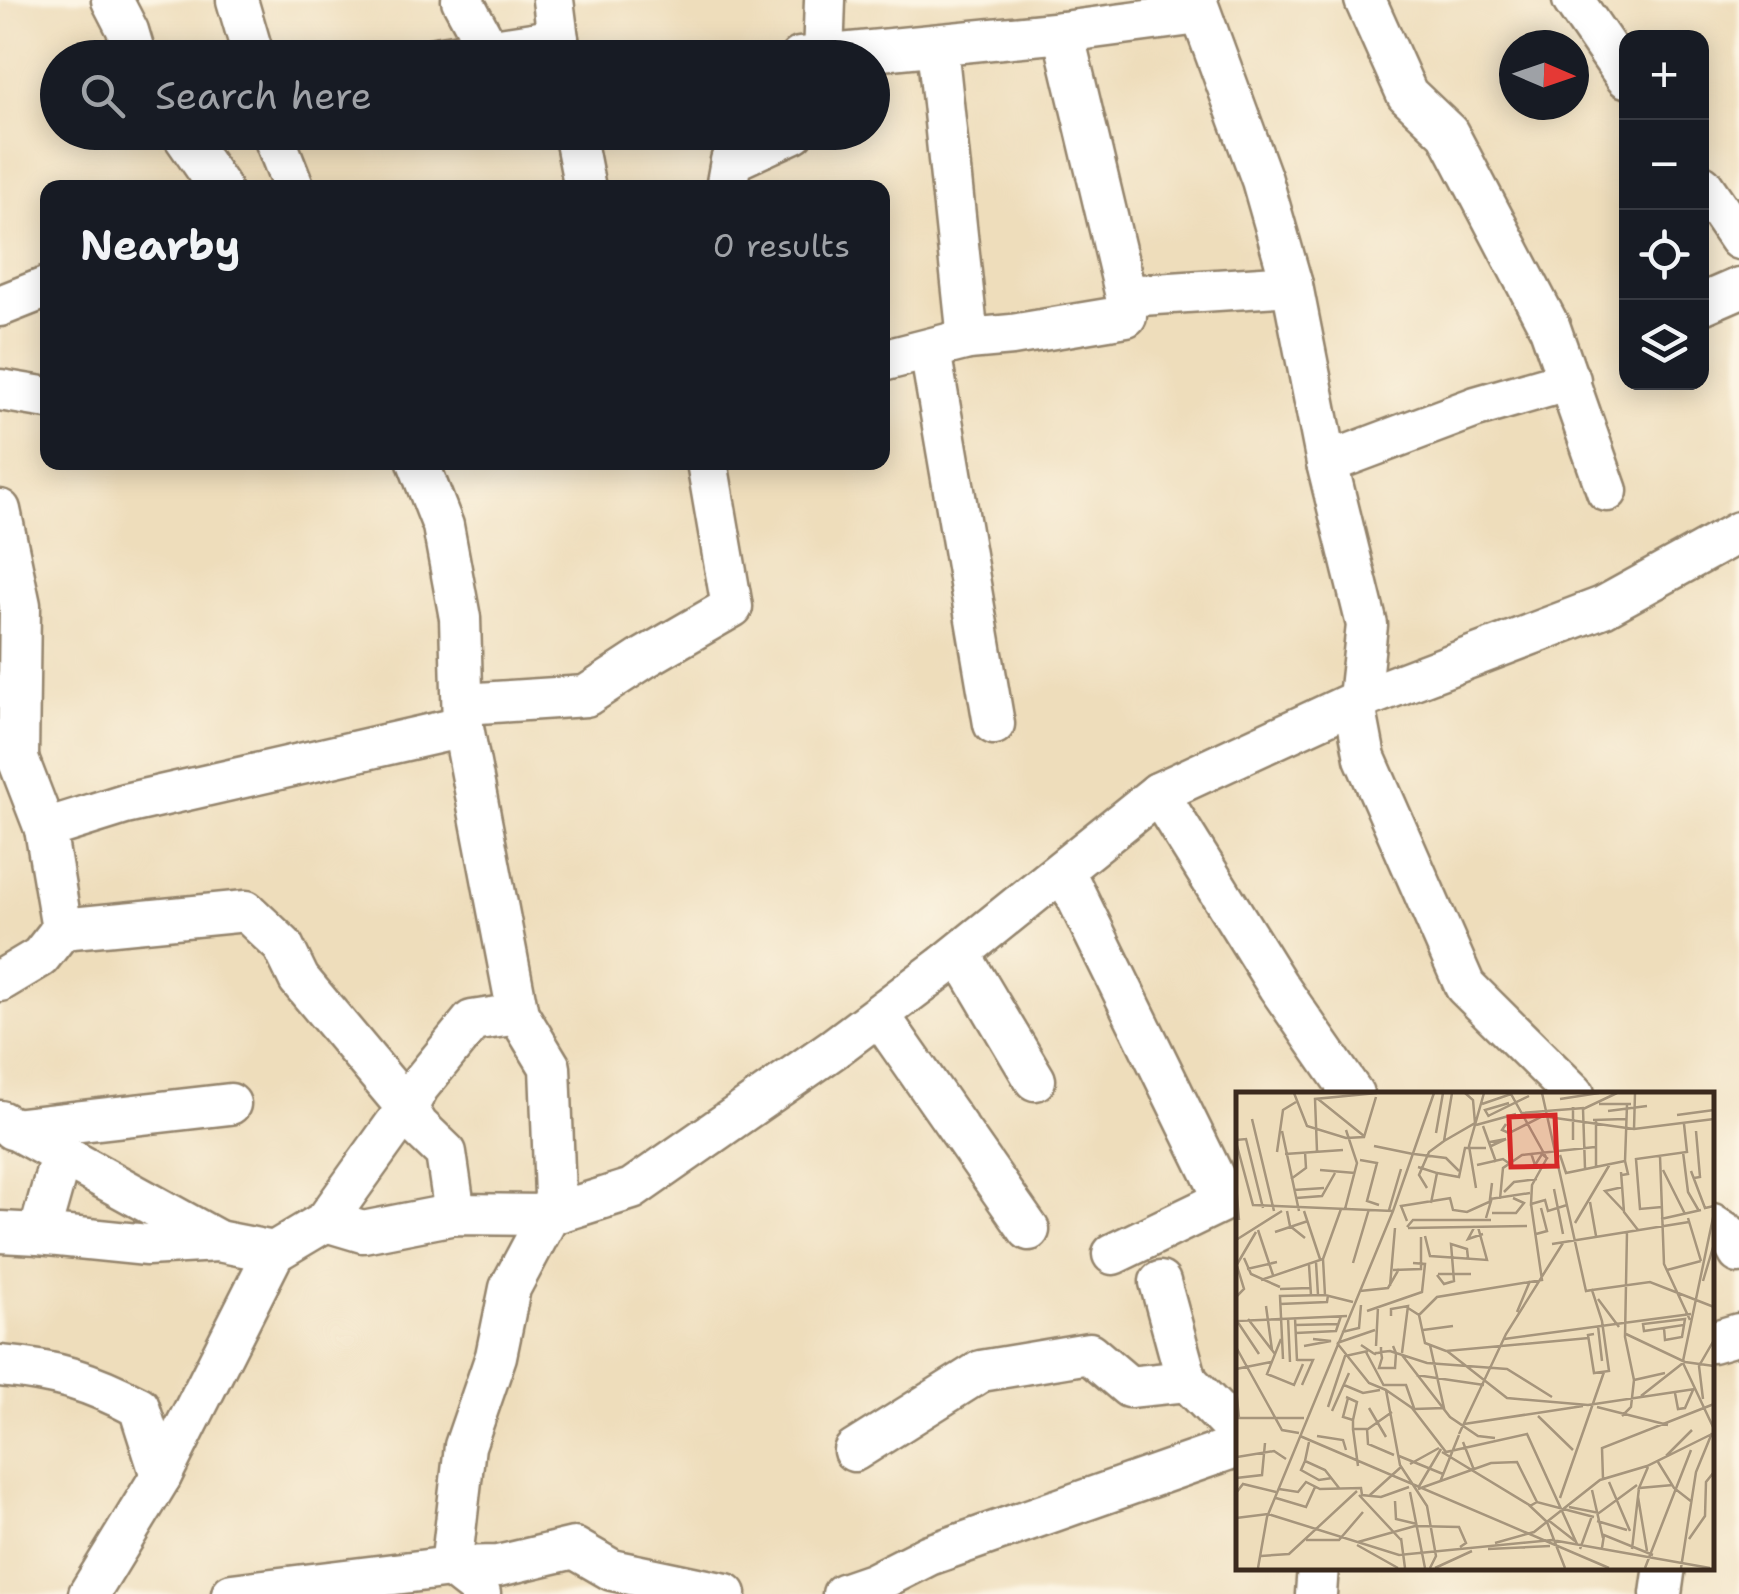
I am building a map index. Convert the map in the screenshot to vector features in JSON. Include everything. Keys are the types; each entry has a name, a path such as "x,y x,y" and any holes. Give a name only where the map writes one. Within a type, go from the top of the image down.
{"street":[{"path":"112,0 131,40"},
{"path":"237,0 249,40"},
{"path":"462,0 484,40"},
{"path":"818,40 825,0"},
{"path":"1365,0 1407,94 1448,133 1550,328 1607,490"},
{"path":"1573,0 1619,67"},
{"path":"890,50 1063,32 1198,7 1262,180 1292,285 1327,463 1367,625 1358,732 1365,758 1465,986 1572,1092"},
{"path":"527,40 557,32"},
{"path":"890,359 949,345 1126,316 1126,296 1063,32"},
{"path":"937,46 949,345 994,724"},
{"path":"194,150 215,180"},
{"path":"279,150 291,180"},
{"path":"578,150 583,180"},
{"path":"728,180 732,161 756,150"},
{"path":"1709,195 1739,239"},
{"path":"1126,296 1292,285"},
{"path":"1709,301 1739,288"},
{"path":"0,306 40,290"},
{"path":"1327,463 1476,408 1570,380"},
{"path":"0,390 40,397"},
{"path":"421,470 443,526 460,618 464,715 518,1014 550,1067 555,1196 510,1288 496,1356 465,1446 465,1581"},
{"path":"45,829 125,804 464,715 586,696 732,608 708,470"},
{"path":"0,510 20,605 9,750 45,829 62,929"},
{"path":"326,1221 363,1232 455,1214 548,1215 632,1189 879,1015 1158,793 1361,700 1604,607 1739,532"},
{"path":"1158,793 1278,986 1352,1092"},
{"path":"1064,871 1232,1200 1113,1254"},
{"path":"0,981 40,957 62,929 246,911 283,946 298,980 418,1126 446,1153 455,1214"},
{"path":"960,954 1036,1080"},
{"path":"89,1594 160,1476 274,1252 326,1221 419,1086 472,1021 518,1014"},
{"path":"879,1015 1029,1230"},
{"path":"6,1125 230,1104"},
{"path":"6,1125 218,1241"},
{"path":"61,1156 19,1233 147,1245 218,1241 274,1252"},
{"path":"1714,1225 1730,1235 1739,1253"},
{"path":"1160,1282 1186,1381 1236,1431"},
{"path":"1714,1341 1739,1334"},
{"path":"854,1451 981,1371 1089,1352 1130,1387 1186,1381"},
{"path":"0,1366 94,1383 139,1406 160,1476"},
{"path":"843,1594 929,1555 1236,1447"},
{"path":"232,1594 465,1581 498,1566 574,1548 612,1570 726,1594"},
{"path":"1316,1594 1318,1569"},
{"path":"1661,1594 1665,1569"}]}
